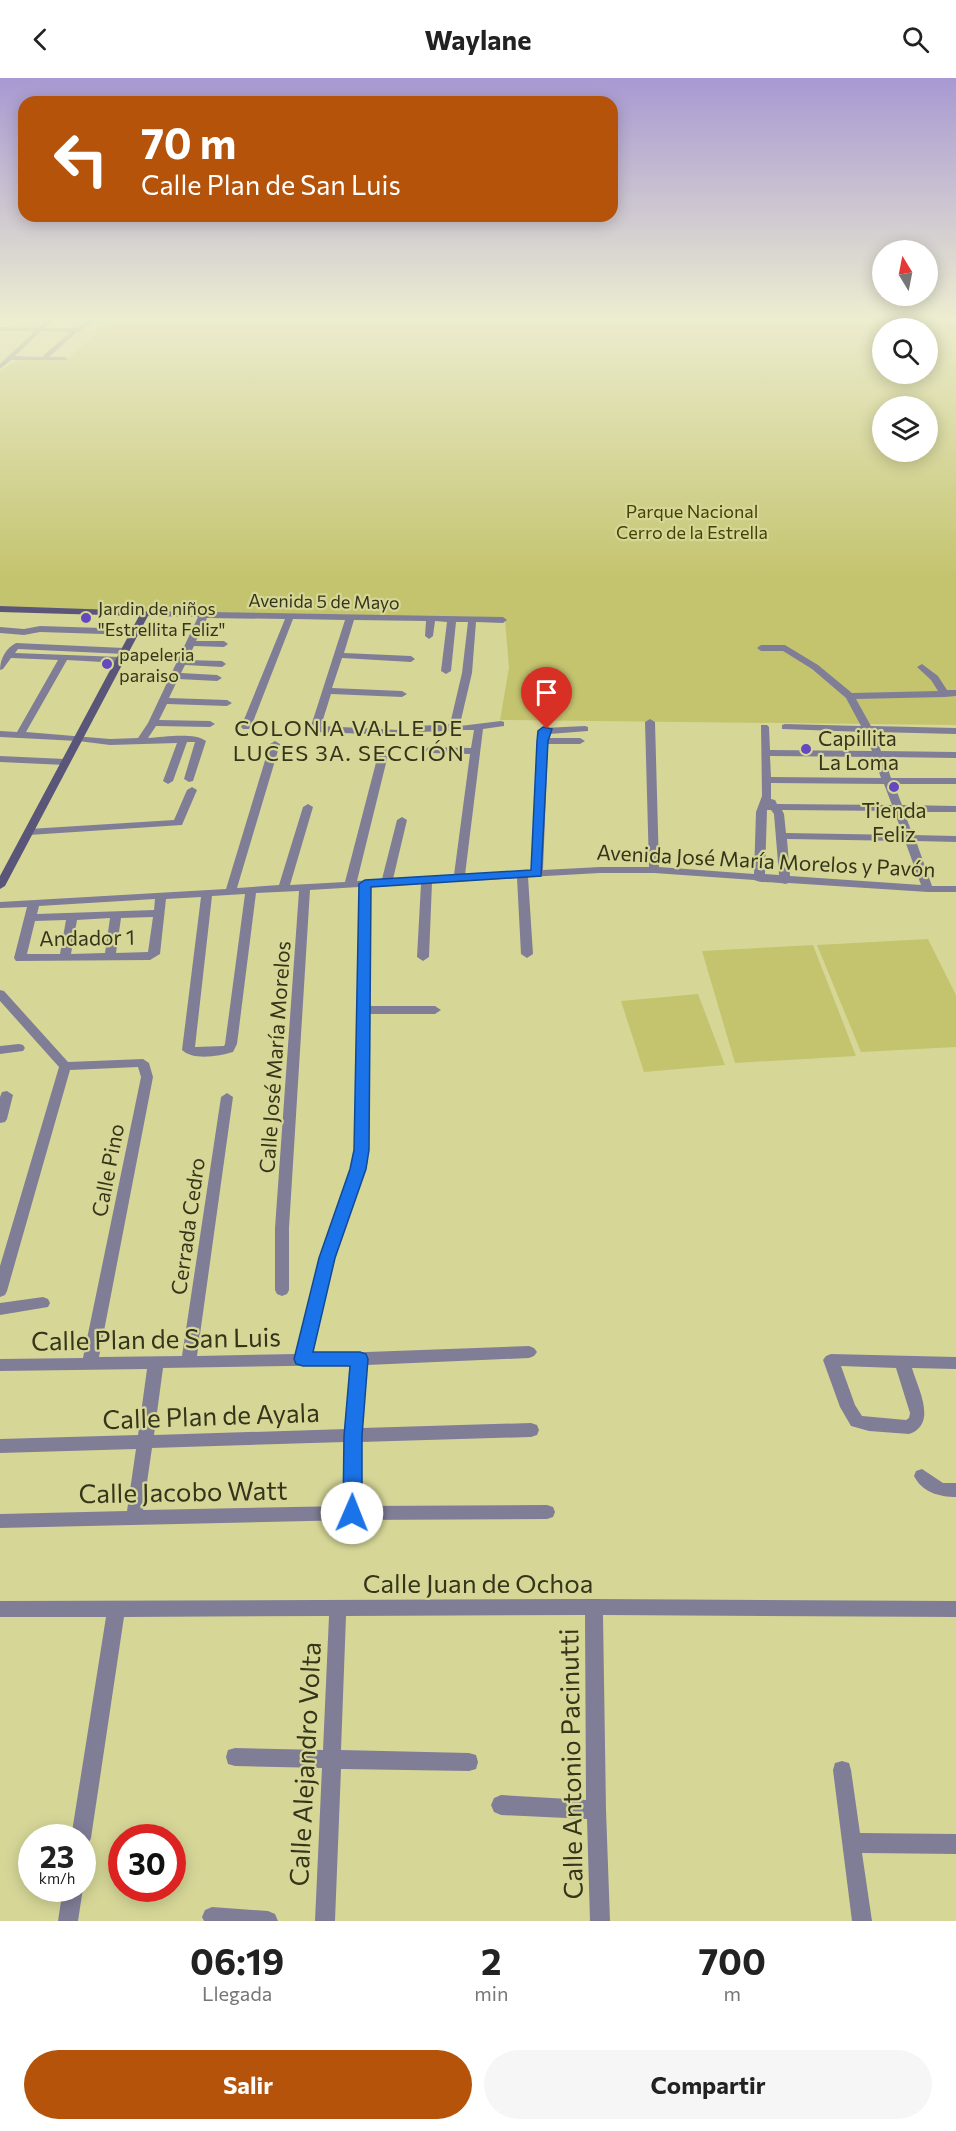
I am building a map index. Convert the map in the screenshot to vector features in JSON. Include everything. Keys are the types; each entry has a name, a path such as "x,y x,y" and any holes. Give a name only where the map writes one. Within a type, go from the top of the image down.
{"street":[{"name":"Avenida 5 de Mayo","path":"0,609 349,621 503,621"},
{"path":"0,886 145,614"},
{"path":"141,741 153,723 203,616"},
{"path":"246,727 290,618"},
{"path":"429,636 431,620"},
{"path":"446,671 453,620"},
{"path":"418,729 452,728 455,724 467,673 472,620"},
{"path":"396,732 315,729 349,621 399,626"},
{"path":"0,630 134,632"},
{"path":"0,667 24,632"},
{"path":"191,643 224,644"},
{"path":"16,646 122,656"},
{"path":"761,648 784,648 815,667 850,696 869,731 896,809 928,889"},
{"path":"9,655 122,656"},
{"path":"339,655 411,659"},
{"path":"20,735 64,657"},
{"path":"182,662 222,664"},
{"path":"922,667 935,678 945,693"},
{"path":"176,676 217,678"},
{"path":"327,691 402,694"},
{"path":"850,696 956,693"},
{"path":"164,700 227,703"},
{"path":"650,722 654,870"},
{"path":"153,723 210,724"},
{"path":"463,728 501,724"},
{"path":"459,878 479,726"},
{"path":"764,727 769,804 779,814 785,881"},
{"path":"784,727 869,731 956,731"},
{"path":"537,873 544,731 547,729 585,729"},
{"path":"0,734 110,742 201,741 178,823 29,832"},
{"path":"168,782 183,740"},
{"path":"543,741 580,741"},
{"path":"230,892 275,744"},
{"path":"429,750 477,751"},
{"path":"350,885 384,752"},
{"path":"766,753 956,755"},
{"path":"0,759 65,762"},
{"path":"766,780 956,781"},
{"path":"759,879 761,812 769,804 896,809 956,808"},
{"path":"283,890 308,807"},
{"path":"387,882 402,820"},
{"path":"782,836 956,839"},
{"name":"Avenida José María Morelos y Pavón","path":"0,905 283,890 537,873 654,870 785,881 956,889"},
{"path":"522,874 527,954"},
{"path":"423,957 427,880"},
{"path":"303,1359 327,1258 358,1169 362,1150 365,884"},
{"name":"Calle José María Morelos","path":"282,1290 282,1228 305,888"},
{"path":"207,894 188,1050 194,1052 222,1051 229,1049 231,1044 251,891"},
{"path":"34,903 31,918 160,913 161,897"},
{"name":"Andador 1","path":"31,918 20,958 110,957 154,954 160,913"},
{"path":"110,957 116,915"},
{"path":"65,957 72,917"},
{"path":"0,994 65,1066 0,1291"},
{"path":"364,1010 435,1010"},
{"path":"0,1050 19,1048"},
{"name":"Calle Pino","path":"65,1066 142,1063 147,1077 90,1363"},
{"path":"0,1119 7,1095"},
{"name":"Cerrada Cedro","path":"189,1360 227,1097"},
{"path":"0,1309 43,1303"},
{"name":"Calle Plan de San Luis","path":"0,1365 189,1360 360,1359 529,1352"},
{"path":"352,1513 353,1436 360,1359"},
{"path":"902,1361 918,1413 916,1422 909,1427 869,1424 857,1420 848,1407 831,1360 902,1361 956,1363"},
{"path":"134,1517 156,1362"},
{"name":"Calle Plan de Ayala","path":"0,1446 531,1430"},
{"path":"922,1476 940,1490 956,1490"},
{"name":"Calle Jacobo Watt","path":"0,1521 352,1513 547,1512"},
{"name":"Calle Juan de Ochoa","path":"0,1609 594,1607 956,1609"},
{"name":"Calle Antonio Pacinutti","path":"594,1607 596,1810 600,1921"},
{"name":"Calle Alejandro Volta","path":"325,1921 338,1609"},
{"path":"83,1824 117,1610"},
{"path":"235,1757 330,1761 469,1762"},
{"path":"842,1770 852,1843 851,1862 862,1921"},
{"path":"501,1805 596,1810"},
{"path":"852,1843 956,1844"},
{"path":"68,1921 71,1902"},
{"path":"212,1917 268,1921"}],"green space":[{"name":"Parque Nacional Cerro de la Estrella","path":"0,405 872,405 872,462 938,462 938,405 956,405 956,725 500,720 509,668 505,620 0,609"},
{"path":"928,939 956,995 956,1047 861,1052 817,945"},
{"path":"813,945 856,1056 735,1063 702,951"},
{"path":"698,994 725,1065 644,1072 621,1001"}],"place":[{"name":"Jardin de niños \"Estrellita Feliz\"","path":"86,618"},
{"name":"papeleria paraiso","path":"107,664"},
{"name":"Capillita La Loma","path":"806,749"},
{"name":"Tienda Feliz","path":"894,787"}],"district":[{"name":"COLONIA VALLE DE LUCES 3A. SECCIÓN","path":"349,740"}],"route":[{"path":"352,1513 353,1436 360,1359 303,1359 314,1306 334,1233 358,1169 362,1150 365,884 537,873 543,741 544,731 547,729"}]}
